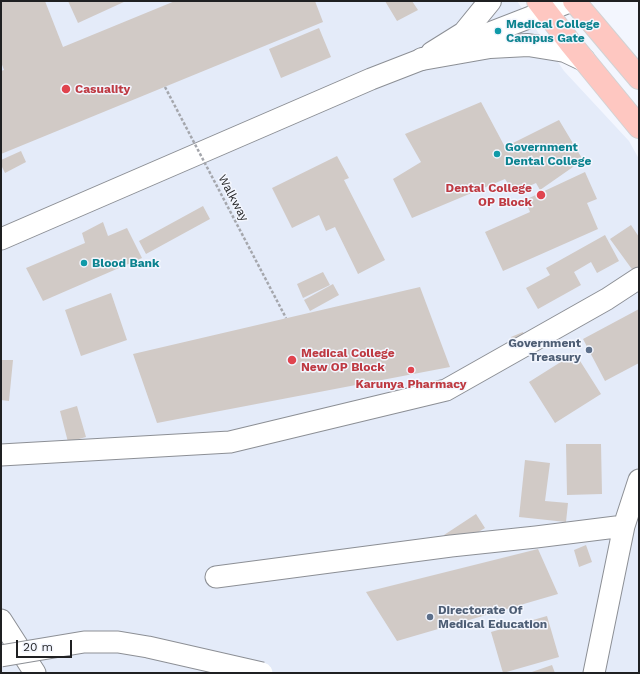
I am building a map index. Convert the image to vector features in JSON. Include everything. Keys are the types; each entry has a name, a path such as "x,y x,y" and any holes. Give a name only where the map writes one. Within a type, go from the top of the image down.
{"main road":[{"path":"422,59 464,33 490,1"},
{"path":"573,1 639,78"},
{"path":"542,6 639,127"},
{"path":"422,59 490,47 528,45 565,51 584,60"}],"street":[{"path":"1,239 364,82 422,59 542,6 573,1"},
{"path":"1,455 230,442 446,390 639,278"},
{"path":"594,673 624,526 639,480"},
{"path":"216,577 451,546 624,526"},
{"path":"1,620 35,673"},
{"path":"1,656 84,642 118,642 262,673"}],"path":[{"name":"Walkway","path":"165,87 286,318"}],"shaded area":[{"path":"1,1 517,1 564,71 629,141 639,159 639,673 1,673"}],"building":[{"path":"1,1 45,1 63,47 175,1 315,1 323,22 1,154 1,71 4,70 1,62"},
{"path":"68,1 126,1 78,23"},
{"path":"385,1 412,1 418,10 397,21"},
{"path":"319,28 331,57 281,78 269,49"},
{"name":"Government Dental College","path":"481,102 505,147 559,120 583,160 540,190 536,183 514,193 505,179 412,218 393,179 421,162 405,134"},
{"path":"21,151 26,162 5,173 1,165 1,160"},
{"path":"337,156 349,178 344,180 385,260 358,274 335,227 326,231 319,215 292,228 272,188"},
{"path":"585,172 597,199 587,203 598,229 503,271 485,232 530,212 525,200"},
{"path":"203,206 210,219 146,254 139,241"},
{"name":"Blood Bank","path":"103,222 108,236 127,228 142,258 43,301 26,268 85,243 82,233"},
{"path":"631,225 639,237 639,268 634,272 610,239"},
{"path":"605,235 619,261 597,273 591,262 574,272 581,285 538,309 526,288 550,275 546,268"},
{"path":"323,272 330,285 303,298 297,284"},
{"path":"333,284 339,295 310,311 304,300"},
{"name":"Medical College New OP Block","path":"420,287 450,367 157,423 133,354"},
{"path":"111,293 127,340 81,356 65,310"},
{"path":"639,309 639,363 605,381 583,339"},
{"path":"523,332 527,341 515,347 511,337"},
{"path":"575,353 601,394 555,423 529,382"},
{"path":"1,360 13,360 9,401 1,400"},
{"path":"77,406 86,437 68,442 60,411"},
{"path":"566,444 601,444 602,494 567,495"},
{"path":"525,460 550,463 545,501 568,503 566,522 519,517"},
{"path":"476,514 485,528 452,548 444,535"},
{"path":"586,545 592,562 579,567 574,550"},
{"name":"Directorate Of Medical Education","path":"538,549 558,594 397,641 366,592"},
{"path":"547,616 559,657 503,673 491,632"},
{"path":"552,665 555,673 529,673"}],"place":[{"name":"Medical College Campus Gate","path":"498,31"},
{"name":"Casuality","path":"66,89"},
{"name":"Government Dental College","path":"497,154"},
{"name":"Dental College OP Block","path":"541,195"},
{"name":"Blood Bank","path":"84,263"},
{"name":"Government Treasury","path":"589,350"},
{"name":"Medical College New OP Block","path":"292,360"},
{"name":"Karunya Pharmacy","path":"411,370"},
{"name":"Directorate Of Medical Education","path":"430,617"}]}
